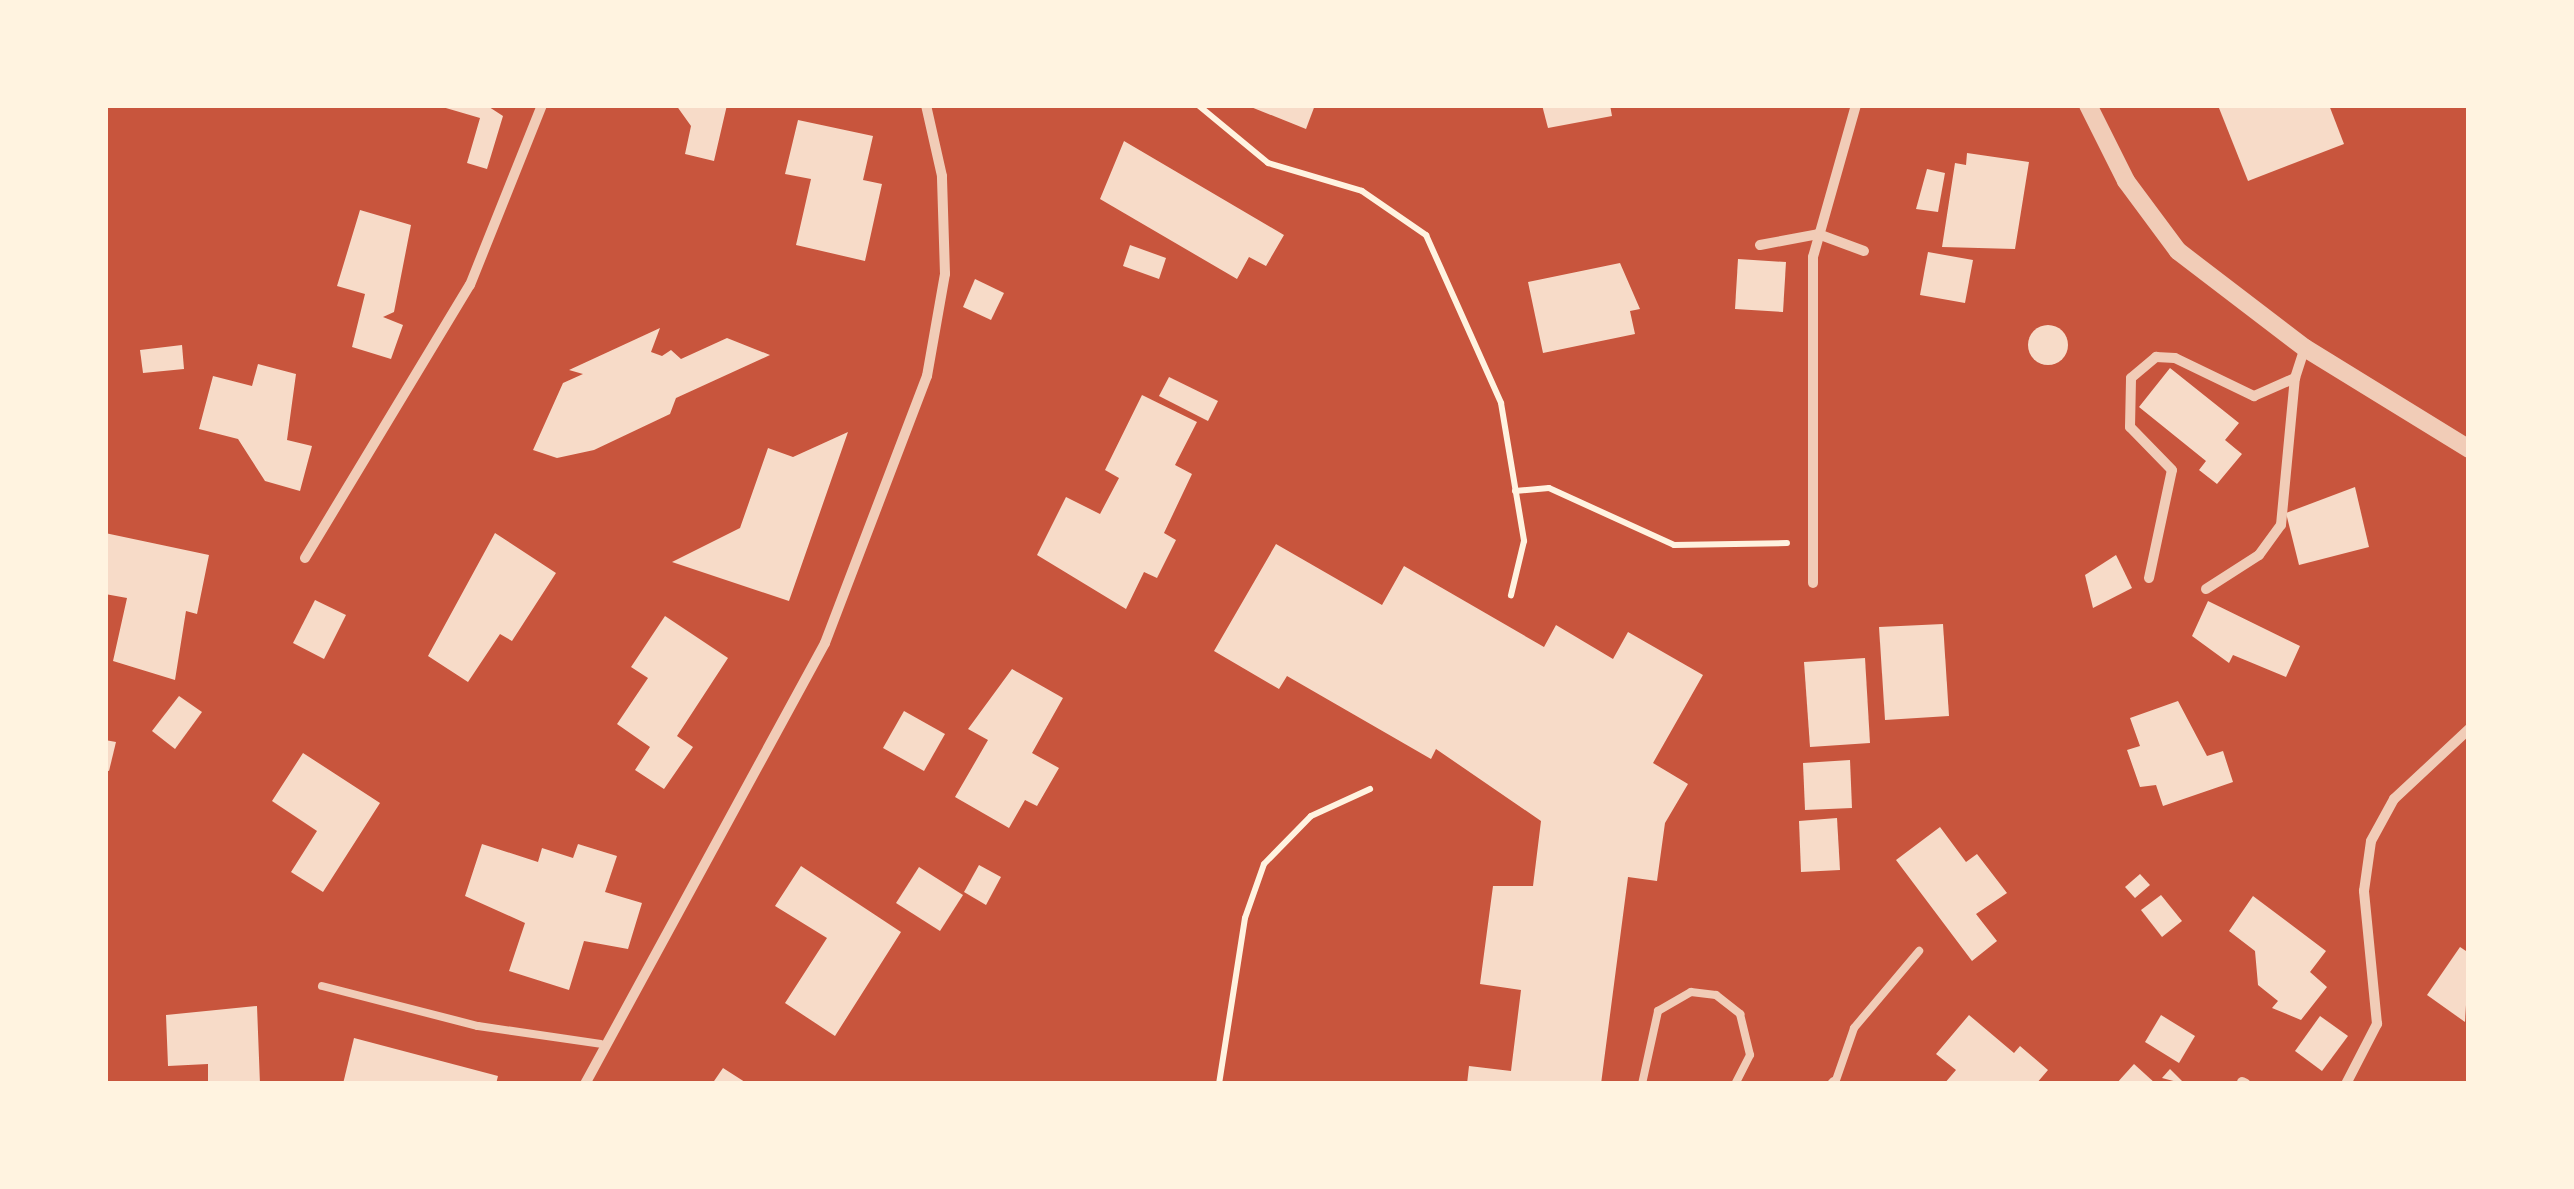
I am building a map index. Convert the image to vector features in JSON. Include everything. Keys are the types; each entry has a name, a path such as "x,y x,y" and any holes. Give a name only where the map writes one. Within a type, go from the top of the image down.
{"street":[{"path":"304,558 470,285 542,105"},
{"path":"585,1084 601,1044 824,643 927,376 945,274 942,176 926,105"},
{"path":"1813,583 1818,234 1856,105"},
{"path":"2088,105 2126,181 2178,251 2305,348 2469,449"},
{"path":"1760,245 1818,234 1864,251"},
{"path":"2206,589 2259,555 2281,525 2295,378 2305,348"},
{"path":"2149,578 2172,470 2130,427 2131,378 2156,357 2254,396 2295,378"},
{"path":"2346,1084 2376,1024 2364,891 2371,841 2394,799 2469,729"}],"lane":[{"path":"1834,1083 1854,1028 1919,951"},
{"path":"322,986 478,1026 601,1044"},
{"path":"1642,1084 1658,1011 1691,992 1716,994 1740,1014 1750,1055 1735,1084"}],"path":[{"path":"1198,105 1268,163 1362,191 1426,235 1501,403 1524,541 1512,595"},
{"path":"1516,490 1549,488 1674,545 1813,540"},
{"path":"1219,1084 1245,918 1264,864 1311,816 1370,789"}],"building":[{"path":"486,105 503,116 487,169 467,163 480,118 439,106"},
{"path":"676,105 727,105 714,161 685,154 691,126"},
{"path":"1246,105 1315,105 1306,129"},
{"path":"1542,105 1610,105 1612,116 1548,128"},
{"path":"2329,105 2344,144 2248,181 2219,108"},
{"path":"798,120 873,136 863,180 882,184 865,261 796,245 811,179 785,174"},
{"path":"1124,141 1284,235 1266,266 1249,257 1237,279 1100,199"},
{"path":"1967,153 2029,162 2015,249 1942,247 1955,163 1966,165"},
{"path":"1927,169 1945,173 1938,212 1916,209"},
{"path":"360,210 411,225 394,312 383,317 403,325 391,359 352,347 365,294 337,286"},
{"path":"1130,245 1166,258 1159,279 1123,266"},
{"path":"1928,252 1973,260 1965,303 1920,295"},
{"path":"1738,259 1786,262 1783,312 1735,309"},
{"path":"1620,263 1640,309 1630,311 1635,334 1543,353 1528,282"},
{"path":"975,279 1004,293 991,320 963,307"},
{"path":"2048,325 2062,331 2068,345 2062,359 2048,365 2034,359 2028,345 2034,331"},
{"path":"660,328 651,352 662,356 671,350 681,359 727,338 770,355 676,398 670,414 594,450 557,458 533,450 563,383 583,374 569,370"},
{"path":"182,345 184,369 143,373 140,350"},
{"path":"258,364 296,374 287,440 312,446 300,491 265,481 238,439 199,429 213,376 252,386"},
{"path":"2170,368 2239,423 2225,440 2242,454 2217,484 2199,470 2206,461 2139,407"},
{"path":"1169,377 1218,401 1208,421 1159,396"},
{"path":"1142,395 1197,422 1175,465 1192,474 1164,533 1176,540 1157,578 1144,572 1126,609 1037,555 1066,497 1100,514 1119,478 1105,470"},
{"path":"848,432 789,601 672,562 740,528 768,448 793,457"},
{"path":"2355,487 2369,547 2299,565 2286,513"},
{"path":"105,533 209,555 197,614 186,611 175,680 113,661 127,598 105,594"},
{"path":"495,533 556,573 512,641 500,634 468,682 428,656"},
{"path":"1276,544 1382,605 1404,566 1544,647 1556,625 1613,659 1628,632 1703,675 1653,763 1688,784 1665,823 1657,881 1628,877 1601,1084 1467,1084 1469,1066 1511,1071 1521,990 1480,984 1493,886 1533,886 1541,821 1436,749 1431,759 1287,676 1279,689 1214,651"},
{"path":"2116,555 2132,588 2093,608 2085,575"},
{"path":"315,600 346,615 324,659 293,643"},
{"path":"2208,601 2300,646 2286,677 2233,655 2229,663 2192,636"},
{"path":"665,616 728,658 677,736 693,747 664,789 635,770 650,747 617,724 648,678 631,667"},
{"path":"1943,624 1949,716 1885,720 1879,627"},
{"path":"1865,658 1870,743 1810,747 1804,662"},
{"path":"1012,669 1063,698 1032,753 1059,768 1037,806 1025,800 1009,828 955,797 988,740 968,729"},
{"path":"179,696 202,712 175,749 152,731"},
{"path":"2178,701 2207,756 2223,751 2233,782 2163,806 2156,785 2140,787 2127,750 2140,746 2130,718"},
{"path":"904,711 945,734 924,771 883,748"},
{"path":"105,740 116,742 109,771 105,770"},
{"path":"303,753 380,803 323,892 291,872 317,831 272,801"},
{"path":"1850,760 1852,808 1805,810 1803,763"},
{"path":"1837,818 1840,870 1801,872 1799,821"},
{"path":"1940,827 1966,862 1977,854 2007,893 1976,914 1997,941 1972,961 1896,860"},
{"path":"482,844 538,862 542,848 573,858 578,844 617,856 605,892 642,903 628,949 584,941 569,990 509,971 525,923 465,896"},
{"path":"979,865 1001,877 986,905 964,892"},
{"path":"801,866 901,932 835,1036 785,1003 827,938 775,906"},
{"path":"919,867 963,895 940,931 896,903"},
{"path":"2140,874 2150,885 2135,898 2125,887"},
{"path":"2161,895 2182,921 2162,937 2141,910"},
{"path":"2253,896 2326,951 2310,972 2327,987 2301,1020 2272,1008 2278,1001 2258,985 2255,951 2229,931"},
{"path":"2460,947 2469,953 2465,1022 2427,995"},
{"path":"257,1006 260,1084 208,1084 208,1064 168,1066 166,1015"},
{"path":"1969,1015 2014,1053 2020,1046 2048,1070 2036,1084 1944,1084 1956,1070 1936,1054"},
{"path":"2161,1015 2195,1036 2179,1063 2145,1042"},
{"path":"2320,1016 2348,1036 2322,1071 2295,1051"},
{"path":"354,1038 498,1076 496,1084 343,1084"},
{"path":"2134,1064 2156,1084 2116,1084"},
{"path":"723,1068 748,1084 712,1084"},
{"path":"2170,1069 2185,1084 2162,1078"}]}
